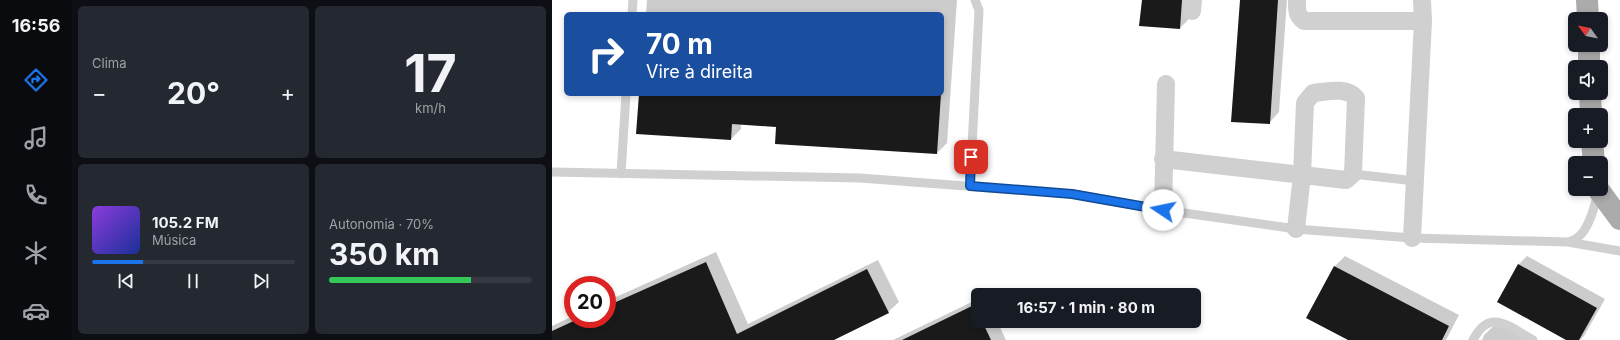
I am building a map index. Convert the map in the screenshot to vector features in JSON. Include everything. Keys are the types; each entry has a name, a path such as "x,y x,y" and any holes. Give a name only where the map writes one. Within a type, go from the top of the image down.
{"main road":[{"path":"1587,0 1588,12"},
{"path":"1603,196 1620,219"}],"street":[{"path":"1298,0 1297,13 1304,21 1423,21"},
{"path":"1412,238 1423,21 1422,0"},
{"path":"1163,210 1163,159 1166,84"},
{"path":"1163,159 1302,175 1346,180 1353,174 1356,98 1353,94 1343,91 1313,93 1305,103 1302,175 1296,229"}],"lane":[{"path":"632,12 633,0"},
{"path":"970,186 979,10 975,0"},
{"path":"621,174 626,96"},
{"path":"552,172 860,178 970,186 1072,194 1163,210 1296,229 1412,238 1568,242 1620,251"},
{"path":"1353,174 1415,181"},
{"path":"1568,242 1578,238 1584,229 1593,213 1597,196"},
{"path":"1473,340 1484,324 1492,321 1501,323 1533,340"}],"building":[{"path":"1142,0 1182,0 1180,29 1139,26"},
{"path":"1240,0 1278,0 1270,124 1231,122"},
{"path":"639,96 941,96 937,154 775,144 776,127 732,124 731,140 636,134"},
{"path":"706,262 737,334 867,269 889,313 834,340 552,340 552,331 564,325 564,328 616,328 616,302"},
{"path":"1518,264 1597,308 1579,340 1566,340 1497,302"},
{"path":"1334,266 1449,326 1442,340 1348,340 1306,318"},
{"path":"971,306 971,328 985,328 991,340 902,340"}],"route":[{"path":"971,157 970,186 1072,194 1163,210"}]}
